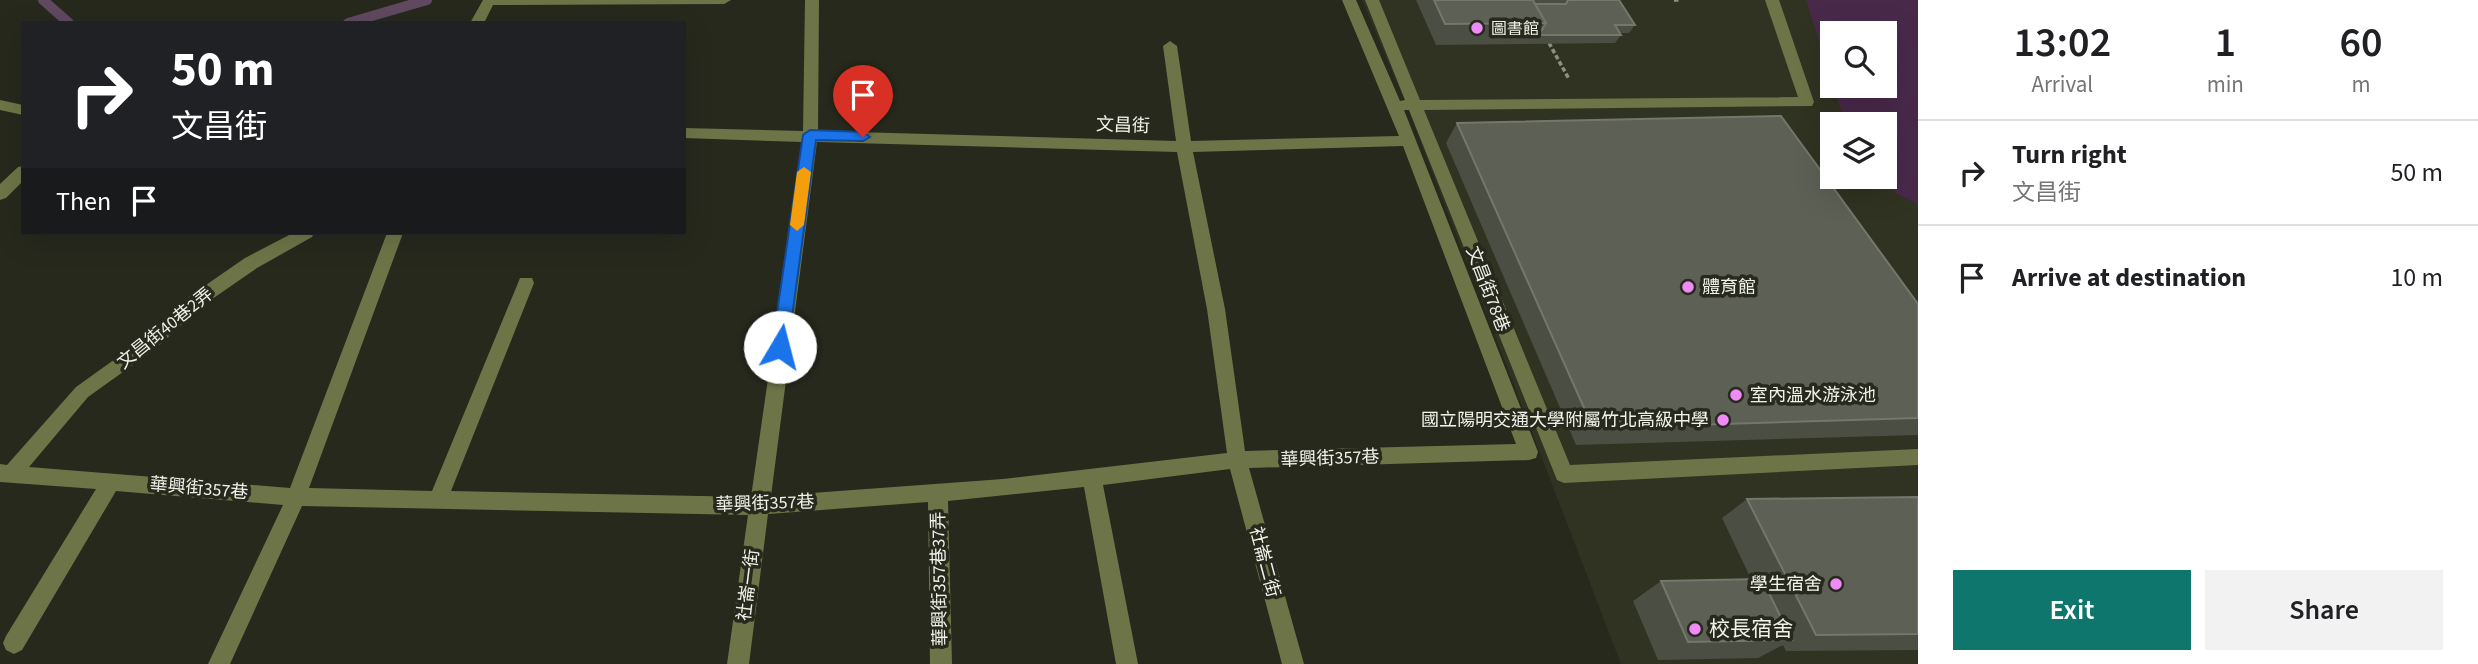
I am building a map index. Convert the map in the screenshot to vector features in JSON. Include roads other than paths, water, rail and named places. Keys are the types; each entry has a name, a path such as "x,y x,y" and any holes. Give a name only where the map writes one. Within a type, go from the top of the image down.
{"street":[{"path":"478,21 489,1 724,0"},
{"path":"812,0 822,0"},
{"name":"社崙一街","path":"738,664 810,135 812,0"},
{"path":"1349,0 1407,141"},
{"path":"1372,0 1564,474 1918,457"},
{"path":"1394,104 1807,102 1772,0"},
{"name":"社崙二街","path":"1170,46 1184,147 1216,309 1237,460 1293,664"},
{"path":"0,105 21,110"},
{"name":"文昌街","path":"686,133 1184,147 1407,141"},
{"name":"文昌街78巷","path":"1407,141 1529,452"},
{"path":"0,194 21,173"},
{"name":"文昌街40巷2弄","path":"6,473 82,391 149,344 196,301 251,262 302,235"},
{"path":"219,664 296,497 395,235"},
{"path":"438,500 526,283"},
{"name":"華興街357巷","path":"6,473 296,497 758,506 938,493 1237,460 1529,452"},
{"path":"1092,478 1126,664"},
{"path":"14,643 112,481"},
{"name":"華興街357巷37弄","path":"938,493 941,664"}],"waterway":[{"path":"43,0 67,21"},
{"path":"355,21 427,0"}],"place":[{"name":"圖書館","path":"1477,28"},
{"name":"體育館","path":"1688,287"},
{"name":"室內溫水游泳池","path":"1736,395"},
{"name":"國立陽明交通大學附屬竹北高級中學","path":"1723,420"},
{"name":"學生宿舍","path":"1836,584"},
{"name":"校長宿舍","path":"1695,629"}]}
